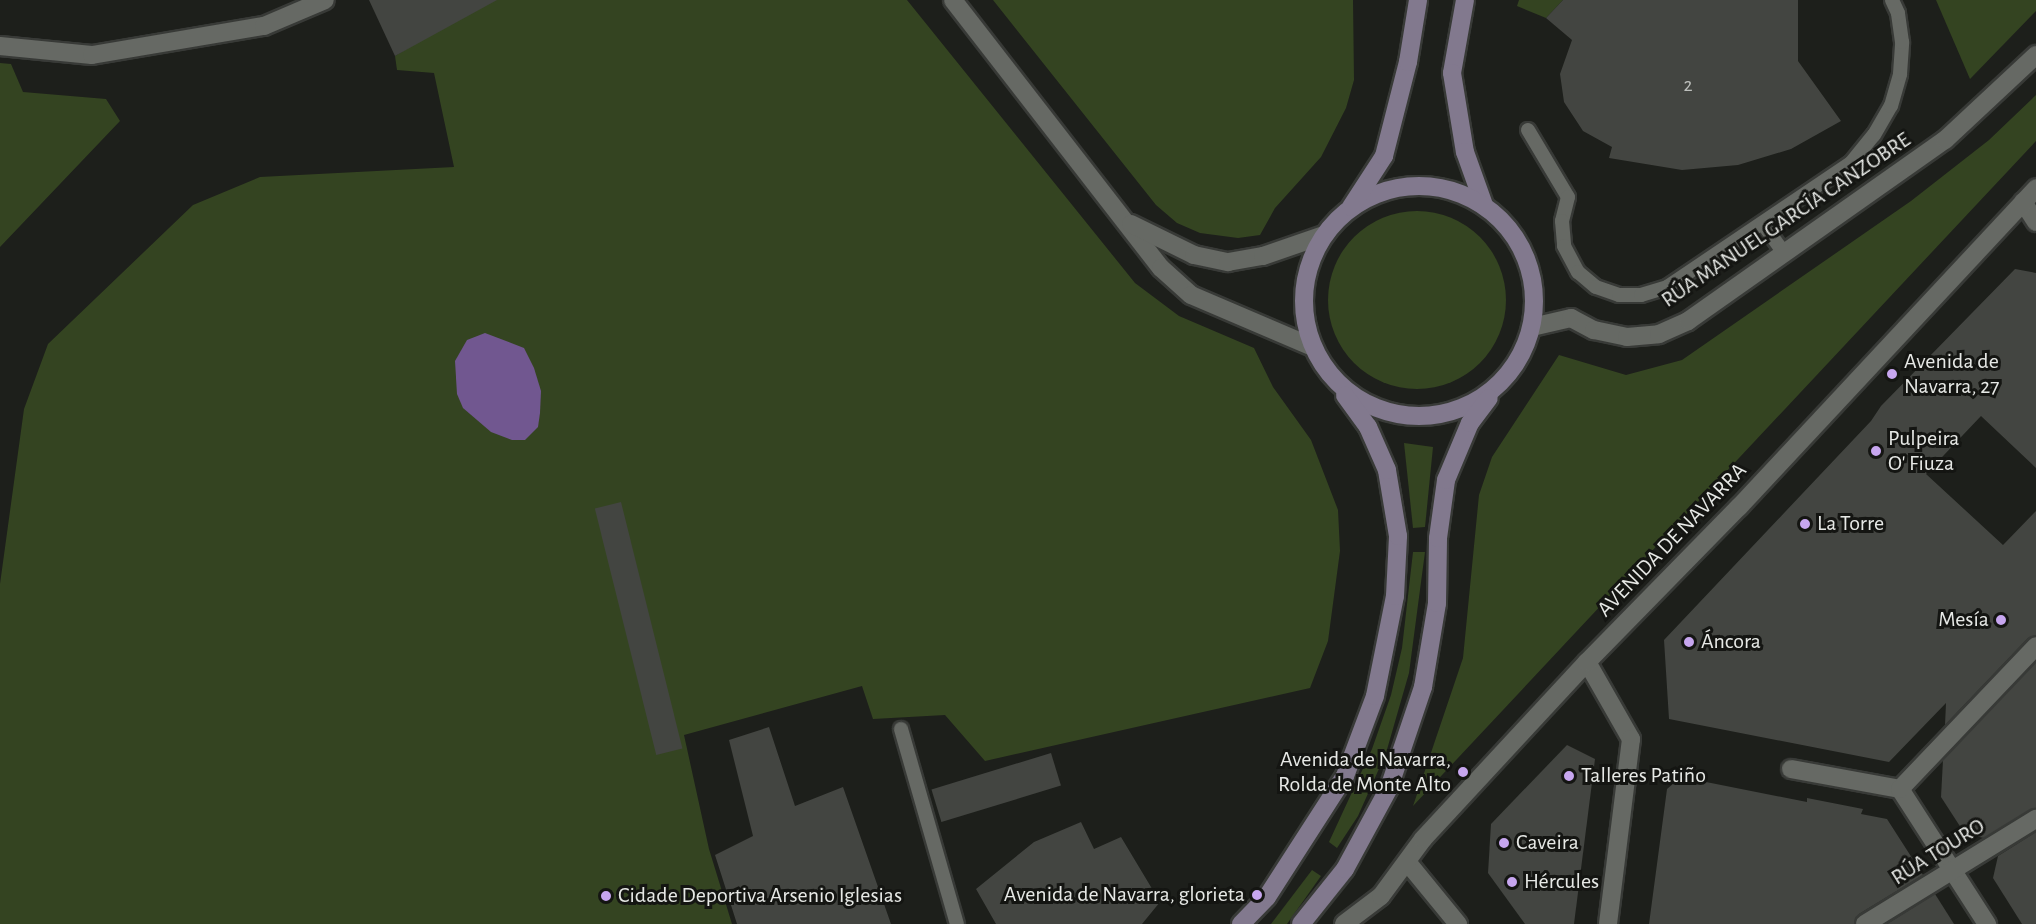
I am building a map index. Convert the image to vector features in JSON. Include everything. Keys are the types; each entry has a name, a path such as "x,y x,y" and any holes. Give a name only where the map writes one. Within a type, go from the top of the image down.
{"main road":[{"path":"1241,924 1267,897 1345,776 1375,696 1395,596 1398,536 1387,470 1368,427 1313,347 1304,309 1307,270 1323,235 1351,207 1384,156 1408,62 1418,0"},
{"path":"1465,0 1452,73 1465,152 1484,205"},
{"path":"1301,924 1345,870 1389,788 1423,687 1437,603 1438,538 1446,480 1470,423 1519,359 1532,327 1534,292 1527,259 1509,229 1484,205 1452,190 1417,185 1382,191 1351,207"},
{"path":"1335,381 1364,403 1398,415 1434,416 1468,406 1498,386"}],"street":[{"path":"0,46 92,55 264,26 325,0"},
{"path":"953,0 1161,268 1191,295 1313,347"},
{"name":"RÚA MANUEL GARCÍA CANZOBRE","path":"1532,327 1571,318 1594,330 1627,337 1659,333 1688,321 1945,140 2036,55"},
{"name":"AVENIDA DE NAVARRA","path":"1344,924 1381,896 1408,863 1423,839 1587,662 1739,507 2036,188"},
{"path":"2023,202 2036,222"},
{"path":"1128,223 1194,255 1228,262 1276,252 1323,235"},
{"path":"1900,789 2036,646"},
{"path":"1587,662 1631,739 1608,924"},
{"path":"1791,769 1900,789 1987,924"},
{"name":"RÚA TOURO","path":"1865,924 1954,872 2036,819"},
{"path":"1408,863 1458,924"}],"lane":[{"path":"1528,130 1568,197 1562,221 1564,246 1578,272 1596,287 1619,295 1641,295 1667,287 1851,163 1891,106 1900,74 1902,42 1898,13 1892,0"},
{"path":"1763,224 1784,253"},
{"path":"900,729 957,924"}],"green space":[{"path":"488,0 907,0 1135,283 1179,316 1254,348 1273,387 1311,440 1338,510 1340,551 1328,641 1310,688 985,761 945,715 873,719 862,686 684,735 709,849 732,924 0,924 0,584 24,409 48,344 193,205 260,177 454,167 434,73 397,70 395,56"},
{"path":"993,0 1353,0 1354,80 1346,108 1321,157 1275,208 1260,235 1238,238 1200,233 1177,223 1156,205"},
{"path":"1519,0 1563,0 1546,18 1517,6"},
{"path":"1936,0 2036,0 2036,11 1970,79"},
{"path":"0,63 11,64 23,92 106,99 120,121 0,247"},
{"path":"2036,95 2036,141 1413,806 1463,658 1479,495 1492,457 1559,355 1626,375 1682,360 1911,201 1989,140"},
{"path":"1417,211 1434,212 1451,217 1480,237 1500,266 1505,283 1505,317 1500,334 1480,363 1451,383 1434,388 1417,389 1400,388 1383,383 1354,363 1334,334 1329,317 1328,300 1329,283 1334,266 1354,237 1383,217 1400,212"},
{"path":"1404,443 1433,447 1425,527 1413,528"},
{"path":"1413,552 1425,552 1409,673 1386,753 1358,816 1337,848 1329,842 1372,749 1391,695 1402,648"},
{"path":"1312,870 1321,876 1287,924 1271,924"}],"shaded area":[{"path":"485,333 524,348 534,368 541,391 540,413 538,427 525,440 512,440 491,432 463,408 457,394 455,361 467,340"}],"building":[{"path":"369,0 497,0 395,56"},
{"path":"1563,0 1798,0 1798,61 1841,121 1791,149 1738,165 1682,170 1609,158 1612,147 1583,131 1564,102 1560,74 1572,40 1546,18"},
{"path":"2015,269 2036,273 2036,468 1981,416 1926,474 2003,545 2036,511 2036,635 2028,638 1945,725 1946,703 1889,762 1669,719 1664,640 1871,421 1881,406"},
{"path":"621,502 682,748 656,755 595,509"},
{"path":"2036,662 2036,808 1984,838 1965,834 1941,797 1943,760"},
{"path":"769,727 795,806 843,787 891,924 737,924 715,855 753,836 729,740"},
{"path":"1567,745 1595,759 1574,924 1525,924 1488,873 1491,824"},
{"path":"1051,753 1061,786 941,822 931,790"},
{"path":"1681,777 1807,802 1807,798 1863,809 1861,814 1887,819 1923,875 1859,914 1854,924 1649,924 1667,789"},
{"path":"1081,822 1094,849 1121,837 1160,902 1142,924 996,924 976,889 1034,842"},
{"path":"2036,832 2036,924 2022,924 1993,878 1998,856"},
{"path":"1935,894 1954,924 1887,924"}],"place":[{"name":"Avenida de Navarra, 27","path":"1892,374"},
{"name":"Pulpeira O' Fiuza","path":"1876,451"},
{"name":"La Torre","path":"1805,524"},
{"name":"Mesía","path":"2001,620"},
{"name":"Áncora","path":"1689,642"},
{"name":"Avenida de Navarra, Rolda de Monte Alto","path":"1463,772"},
{"name":"Talleres Patiño","path":"1569,776"},
{"name":"Caveira","path":"1504,843"},
{"name":"Hércules","path":"1512,882"},
{"name":"Avenida de Navarra, glorieta","path":"1257,895"},
{"name":"Cidade Deportiva Arsenio Iglesias","path":"606,896"}]}
